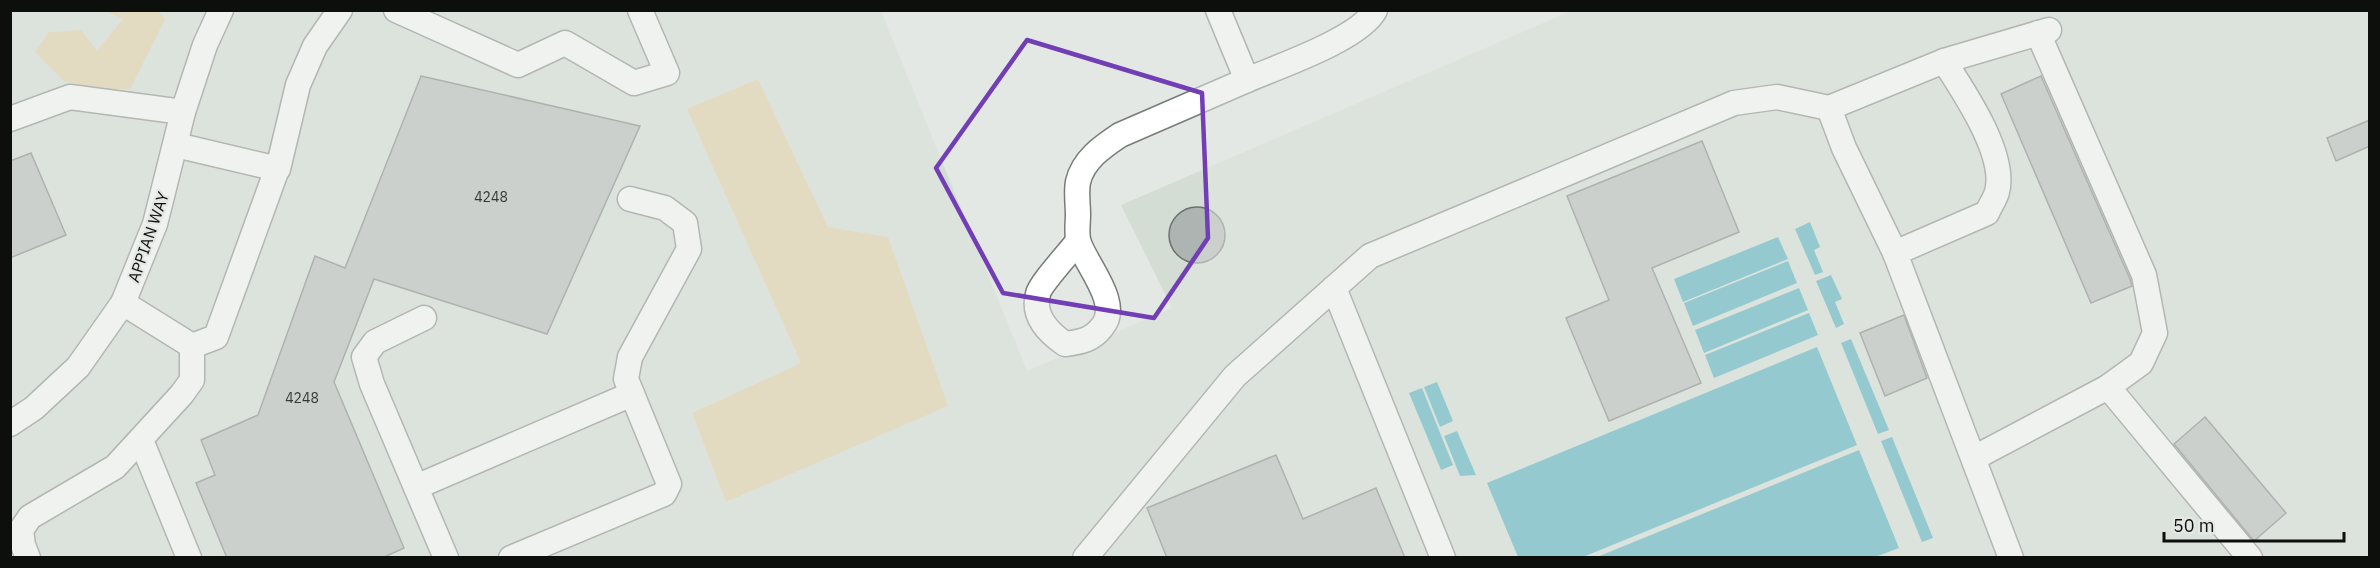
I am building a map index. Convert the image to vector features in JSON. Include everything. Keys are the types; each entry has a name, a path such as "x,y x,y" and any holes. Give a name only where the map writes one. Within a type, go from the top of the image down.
{"street":[{"name":"APPIAN WAY","path":"13,417 42,402 78,368 123,303 138,271 155,224 183,112 205,45 221,10"},
{"path":"192,346 216,337 277,168 298,85 315,46 340,10"},
{"path":"396,10 518,65 565,43 634,83 667,73 640,10"},
{"path":"1218,10 1246,81"},
{"path":"1078,241 1078,183 1087,162 1102,147 1120,135 1340,40 1372,16 1375,10"},
{"path":"1085,558 1235,376 1370,256 1734,103 1777,97 1829,108 1944,61 2043,32 2144,275 2155,333 2141,363 2108,387 1974,458"},
{"path":"1895,253 1987,213 1997,191 1996,162 1978,115 1944,61"},
{"path":"10,119 70,97 183,112"},
{"path":"1829,108 1844,148 1895,253 2011,558"},
{"path":"176,145 277,168"},
{"path":"510,558 664,494 669,484 626,379 630,357 689,249 685,223 665,208 630,199"},
{"path":"1334,288 1443,558"},
{"path":"123,303 192,346"},
{"path":"424,318 375,342 364,357 372,384 446,558"},
{"path":"28,558 21,530 30,517 115,467 141,440 192,380 192,346"},
{"path":"2108,387 2250,558"},
{"path":"416,487 632,394"},
{"path":"141,440 189,558"}],"highlighted area":[{"path":"1027,40 1202,93 1208,238 1154,318 1003,293 936,168"}],"shaded area":[{"path":"10,11 881,11 1027,371 1172,308 1121,205 1571,11 2369,11 2369,557 11,557","holes":["758,79 828,227 948,405 726,502 692,413 801,363 688,109"]},
{"path":"106,11 158,11 165,19 130,89 100,90 64,81 35,52 49,32 81,30 97,51 123,19"},
{"path":"758,79 828,227 888,237 948,406 726,502 692,413 801,363 687,109"}],"water":[{"path":"1810,222 1820,247 1814,250 1823,272 1815,275 1795,229"},
{"path":"1778,237 1788,259 1683,302 1674,279"},
{"path":"1788,261 1797,283 1693,326 1684,303"},
{"path":"1831,275 1842,299 1835,302 1844,324 1836,328 1816,281"},
{"path":"1799,288 1808,310 1704,353 1695,330"},
{"path":"1809,313 1818,335 1714,378 1705,355"},
{"path":"1851,339 1889,430 1878,434 1841,343"},
{"path":"1817,347 1857,445 1583,557 1518,557 1487,483"},
{"path":"1437,382 1453,421 1440,427 1424,387"},
{"path":"1422,388 1453,465 1441,470 1409,393"},
{"path":"1457,431 1476,475 1460,476 1444,436"},
{"path":"1892,437 1933,538 1922,542 1881,441"},
{"path":"1859,450 1899,548 1875,557 1597,557"}],"building":[{"path":"421,76 640,126 547,334 374,279 334,382 404,548 382,558 227,558 196,483 215,475 201,440 258,415 315,256 345,268"},
{"path":"2041,76 2132,286 2091,303 2001,94"},
{"path":"2370,120 2370,146 2336,161 2327,138"},
{"path":"1702,141 1739,232 1652,268 1701,383 1609,421 1566,318 1609,300 1567,196"},
{"path":"31,153 66,235 10,258 10,161"},
{"path":"1197,207 1208,209 1217,215 1223,224 1225,235 1223,246 1217,255 1208,261 1197,263 1186,261 1177,255 1171,246 1169,235 1171,224 1177,215 1186,209"},
{"path":"1904,315 1927,378 1885,396 1860,333"},
{"path":"2205,417 2286,513 2254,541 2174,444"},
{"path":"1276,455 1303,519 1376,488 1405,558 1167,558 1147,508"}]}
